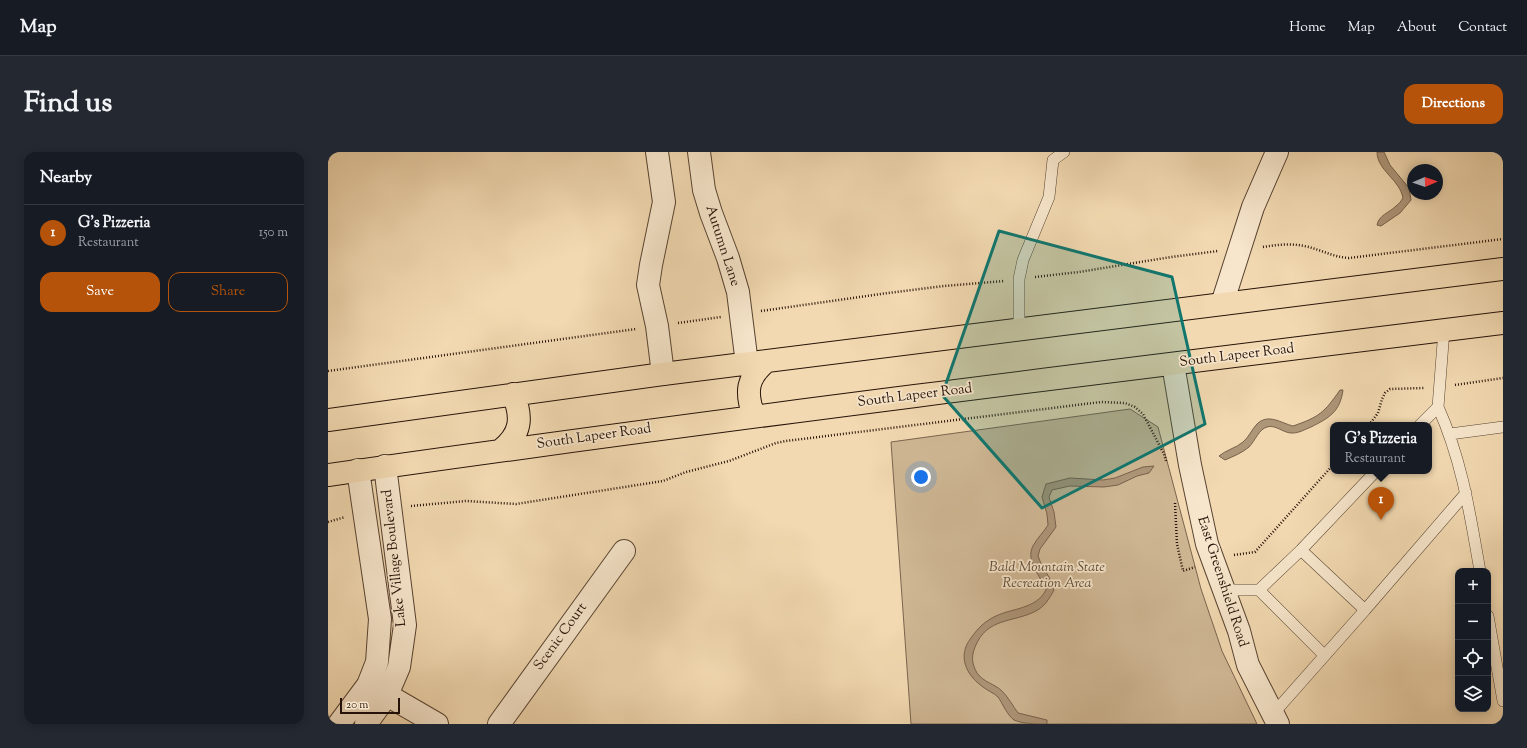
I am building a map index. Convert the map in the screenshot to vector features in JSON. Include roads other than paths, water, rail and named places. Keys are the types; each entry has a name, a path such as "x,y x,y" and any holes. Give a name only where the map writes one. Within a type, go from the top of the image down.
{"main road":[{"path":"328,420 663,374 1503,269"},
{"name":"South Lapeer Road","path":"328,474 754,416 1503,322"},
{"path":"754,416 750,406 749,386 757,369 757,362"},
{"path":"501,450 511,441 519,422 517,403 513,394"}],"street":[{"path":"658,152 664,202 648,285 657,326 663,374"},
{"name":"Autumn Lane","path":"699,152 704,190 728,258 757,362"},
{"path":"1222,304 1253,207 1277,152"},
{"name":"East Greenshield Road","path":"1174,364 1200,517 1223,590 1239,631 1248,665 1275,719"},
{"name":"Lake Village Boulevard","path":"339,724 377,690 399,667 405,625 385,466"},
{"name":"Lake Village Boulevard","path":"358,470 380,619 377,690 366,724"},
{"name":"Scenic Court","path":"499,724 624,551"},
{"path":"377,690 437,724"}],"lane":[{"path":"1018,330 1019,279 1023,260 1049,197 1053,160 1064,152"},
{"path":"1444,330 1438,407 1450,434 1466,493 1479,568"},
{"path":"1423,422 1438,407"},
{"path":"1450,434 1503,427"},
{"path":"1223,590 1259,590 1301,550 1373,474"},
{"path":"1275,719 1324,655 1466,493"},
{"path":"1301,550 1364,610"},
{"path":"1259,590 1324,655"},
{"path":"1491,633 1503,701"}],"place":[{"name":"G's Pizzeria","path":"1381,520"}],"park label":[{"name":"Bald Mountain State Recreation Area","path":"1047,576"}]}
